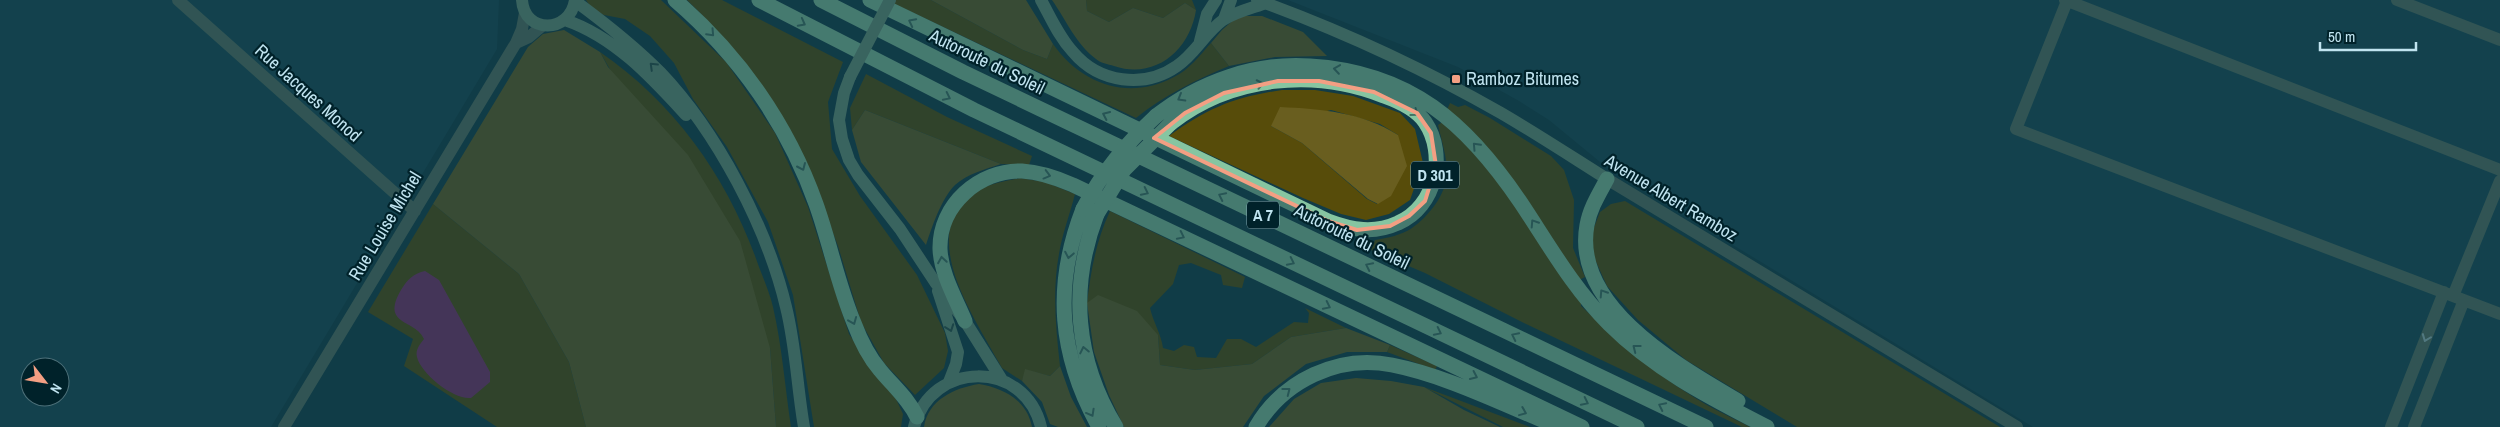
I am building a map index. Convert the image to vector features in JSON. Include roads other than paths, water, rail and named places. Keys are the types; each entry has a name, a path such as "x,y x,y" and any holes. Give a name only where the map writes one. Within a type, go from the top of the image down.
{"highway":[{"path":"675,0 702,25 742,69 787,136 815,201 847,304 860,337 879,369 910,404 915,422"},
{"name":"A 7","path":"759,0 974,110 1636,427"},
{"name":"Autoroute du Soleil","path":"821,0 963,72 1706,427"},
{"name":"D 301","path":"870,0 1198,158 1328,221 1357,230 1390,226 1409,216 1425,201 1432,186 1436,166 1431,134 1417,113 1374,92 1335,83 1296,80 1262,83 1213,98 1171,123 1124,170 1090,211 1071,244 1063,299 1069,352 1086,404 1099,427"},
{"name":"D 301","path":"1116,427 1100,400 1088,368 1079,318 1082,261 1090,211 1100,178 1118,153 1156,116 1185,96 1238,73 1279,66 1309,66 1354,71 1388,81 1440,111 1477,147 1520,202 1568,276 1593,307 1627,341 1658,366 1691,388 1767,427"},
{"path":"965,321 945,273 941,258 941,235 948,217 964,193 987,178 1012,171 1042,174 1074,185 1582,427"},
{"path":"1607,180 1592,207 1586,234 1590,265 1607,299 1626,322 1656,349 1700,379 1779,427"},
{"path":"1256,427 1273,404 1301,381 1325,370 1367,363 1392,365 1425,374 1559,427"}],"main road":[{"path":"890,0 850,77 842,100 839,120 840,133 846,153 858,175 913,247 935,282 965,321 1002,380"},
{"path":"1041,0 1058,32 1077,57 1094,70 1116,79 1139,80 1162,74 1184,60 1200,41 1224,20 1261,2"},
{"path":"1202,0 1208,14"},
{"path":"1200,41 1208,14 1216,0"},
{"path":"1224,20 1232,0"},
{"path":"523,6 532,20 542,26 554,26 565,20 572,12 575,1 635,48 660,72 684,100 715,146 753,211 776,271 792,336 804,427"},
{"name":"Avenue Albert Ramboz","path":"1261,2 1297,15 1452,87 1502,114 1607,180"},
{"path":"565,20 582,26 618,49 642,70 715,146"},
{"path":"935,282 958,352 950,382"},
{"path":"915,422 930,396 950,382 975,376 1002,380 1024,394 1043,426"}],"street":[{"name":"Rue Jacques Monod","path":"178,0 415,211"},
{"path":"2500,170 2066,0 2016,128 2500,314"},
{"path":"2397,0 2500,40"},
{"name":"Rue Louise Michel","path":"284,427 516,44 522,29 523,6"},
{"name":"Rue Louise Michel","path":"516,44 529,37 542,26"},
{"name":"Avenue Albert Ramboz","path":"1607,180 2017,427"},
{"path":"2391,427 2454,296 2500,182"},
{"path":"2414,427 2454,296"}],"place":[{"name":"Ramboz Bitumes","path":"1456,79"}]}
